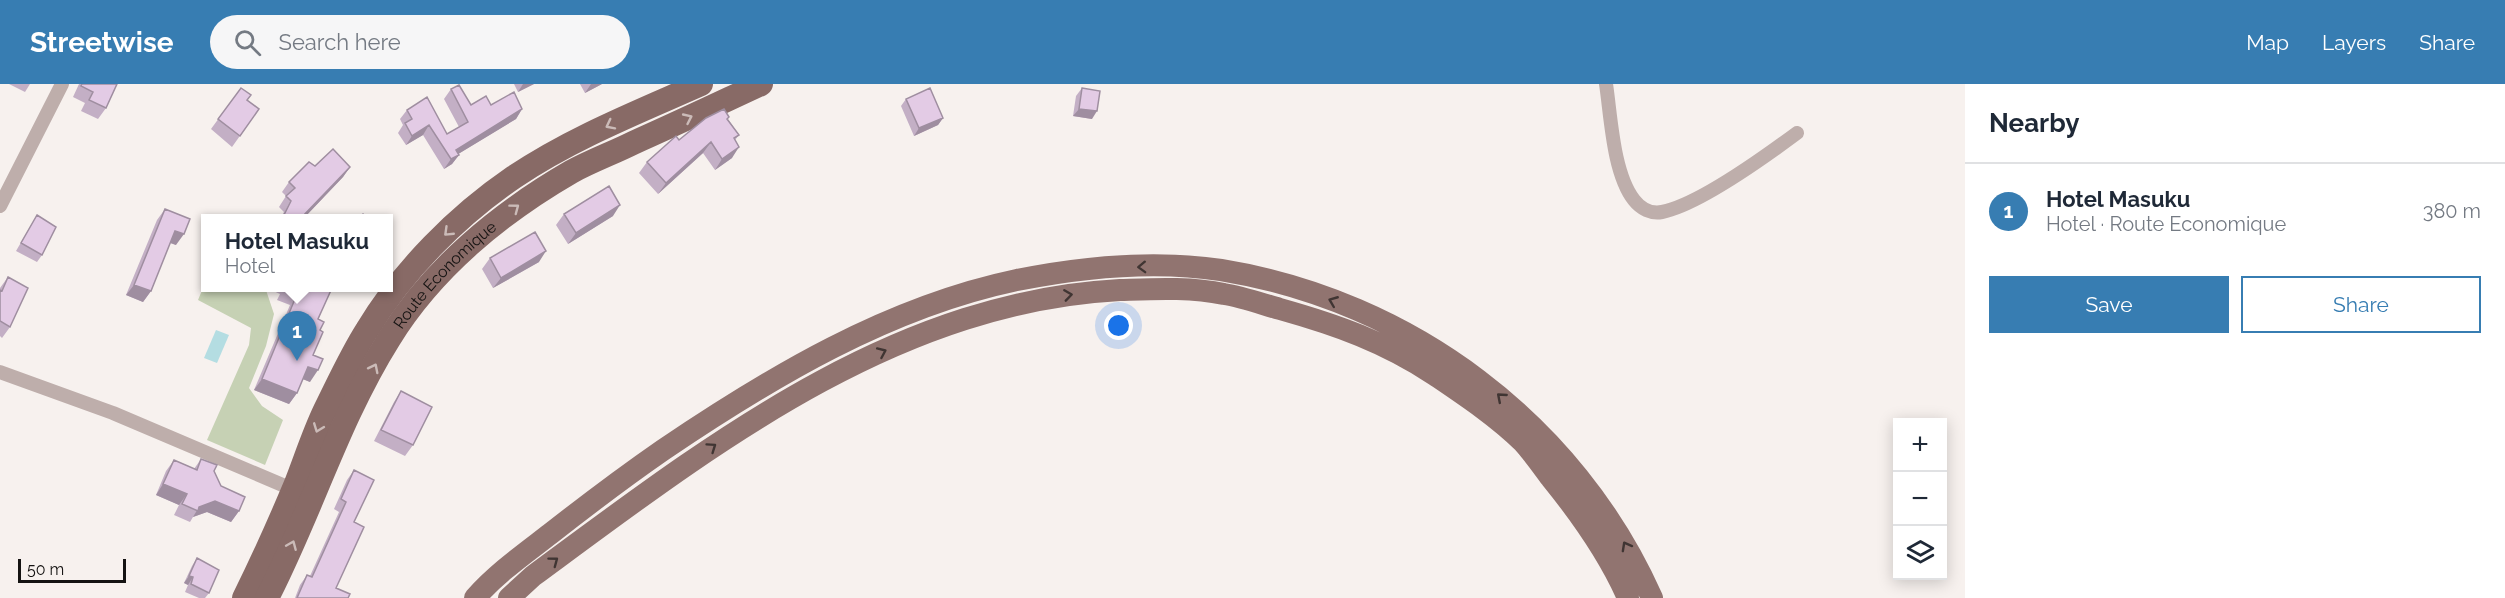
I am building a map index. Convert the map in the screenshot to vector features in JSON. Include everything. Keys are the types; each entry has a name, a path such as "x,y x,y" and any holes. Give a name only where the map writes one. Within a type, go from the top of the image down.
{"highway":[{"name":"Route Economique","path":"267,598 303,493 323,413 367,329 396,288 431,248 468,213 514,177 561,149 701,84"},
{"name":"Route Economique","path":"244,598 263,560 345,424 388,340 415,302 447,266 485,231 528,199 573,171 761,84"}],"main road":[{"path":"475,598 531,548 620,480 749,393 859,335 922,308 1017,280 1090,269 1163,266 1218,270 1274,281 1331,299 1435,349 1485,384 1533,426 1561,458 1622,538 1652,598"},
{"path":"509,598 552,562 733,432 832,374 932,329 1031,300 1095,291 1166,288 1222,293 1330,323 1377,341 1420,365 1479,404 1524,443 1571,502 1615,567 1628,598"}],"street":[{"path":"0,206 62,84"},
{"path":"1606,84 1618,162 1633,199 1645,210 1661,213 1696,199 1797,134"},
{"path":"0,372 113,413 303,493"}],"green space":[{"path":"201,292 267,292 274,314 266,346 249,388 262,406 283,420 265,465 207,440 249,345 251,328 198,300"}],"water":[{"path":"216,330 229,335 217,363 204,358"}],"building":[{"path":"82,84 117,84 106,108 89,100 93,92 81,86"},
{"path":"459,85 471,105 486,96 491,105 514,92 522,109 456,150 459,155 451,159 429,125 412,136 405,123 412,119 407,110 427,97 447,134 468,122 451,89"},
{"path":"241,88 251,95 247,100 259,109 240,136 218,119"},
{"path":"930,88 943,118 919,128 906,99"},
{"path":"1082,88 1100,91 1097,111 1079,109"},
{"path":"724,109 729,117 727,119 739,135 734,138 739,147 722,159 711,142 666,183 647,162 676,136 679,140 706,118"},
{"path":"333,149 350,167 305,214 284,214 291,201 286,196 295,188 289,182 309,162 315,166"},
{"path":"609,186 620,205 576,233 564,214"},
{"path":"165,209 190,219 184,234 175,231 151,291 134,285"},
{"path":"37,215 56,227 42,255 21,243"},
{"path":"535,232 546,251 501,278 490,258"},
{"path":"8,277 28,288 10,327 0,321 0,290 2,291"},
{"path":"292,292 330,292 318,319 324,322 320,330 323,332 313,355 323,359 318,370 308,367 297,393 262,379 297,294"},
{"path":"401,391 432,407 413,445 381,430"},
{"path":"201,459 217,465 214,471 221,486 245,497 239,511 215,501 199,507 198,511 182,504 187,494 163,484 174,460 197,470"},
{"path":"354,470 374,480 354,522 364,527 336,588 350,594 348,598 297,598 307,575 312,577 346,502 341,499"},
{"path":"197,558 219,570 209,593 191,584 193,577 189,576"}],"place":[{"name":"Hotel Masuku","path":"297,361"}]}
